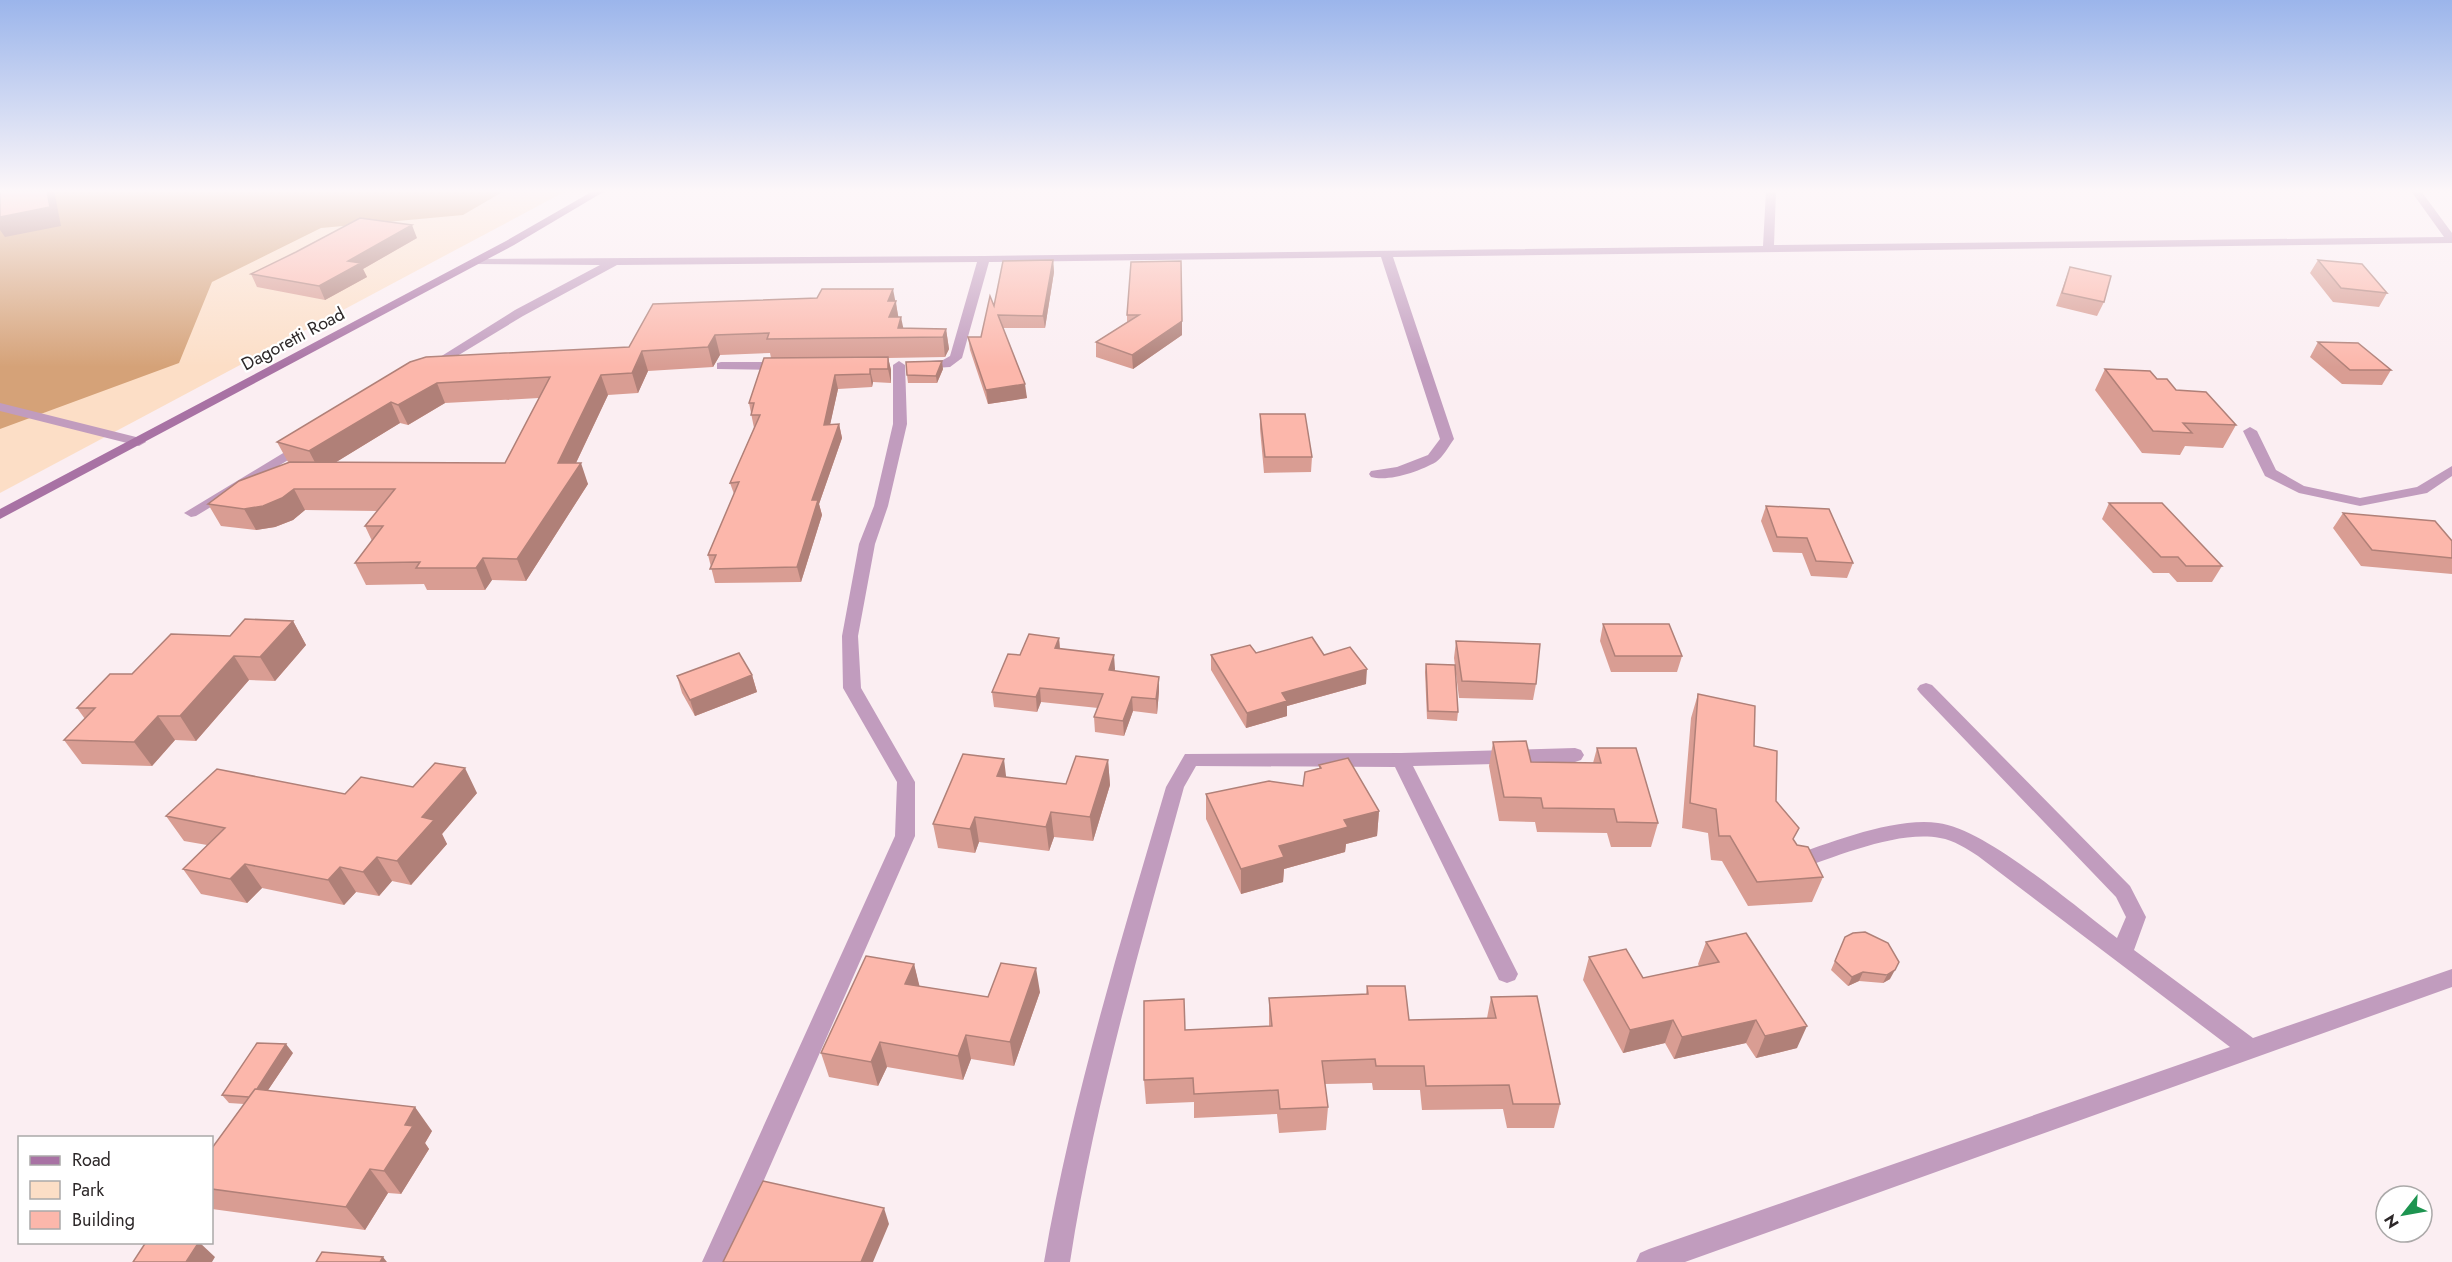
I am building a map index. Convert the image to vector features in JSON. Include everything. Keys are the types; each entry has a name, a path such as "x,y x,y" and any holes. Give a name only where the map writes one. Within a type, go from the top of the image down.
{"main road":[{"name":"Dagoretti Road","path":"0,515 495,250"}],"street":[{"path":"474,262 984,259 1647,250"},
{"path":"1376,474 1401,471 1433,458 1447,439 1386,254"},
{"path":"715,1262 905,836 906,782 852,688 850,636 867,544 881,506 900,423 893,365 946,364 956,358 984,259"},
{"path":"414,377 519,313 615,261"},
{"path":"721,366 794,366"},
{"path":"0,407 139,442"},
{"path":"2250,431 2270,473 2299,489 2360,502 2422,490 2452,470"},
{"path":"191,513 313,439"},
{"path":"1926,689 2123,891 2136,917 2122,953"},
{"path":"1057,1262 1064,1210 1100,1063 1175,787 1191,759 1401,760 1575,755"},
{"path":"1401,760 1508,974"},
{"path":"1795,862 1909,831 1938,830 1963,837 1985,851 2250,1049"},
{"path":"1649,1262 2452,978"}],"green space":[{"path":"0,250 456,250 0,493"}],"shaded area":[{"path":"0,250 277,250 212,282 179,363 0,429"}],"building":[{"path":"300,250 368,250 348,261 361,263 319,286 251,274"},
{"path":"1053,260 1043,316 998,315 1025,384 986,390 968,337 981,337 990,296 994,306 1003,261"},
{"path":"2318,260 2362,264 2387,293 2341,288"},
{"path":"1181,261 1182,321 1132,355 1096,342 1139,315 1127,315 1131,262"},
{"path":"2070,267 2111,276 2104,302 2062,293"},
{"path":"822,289 893,289 888,301 896,301 889,317 901,317 898,328 946,329 943,337 767,339 769,333 715,335 708,347 642,351 632,373 601,375 558,463 581,463 517,559 483,558 476,568 416,568 420,562 355,563 383,526 365,526 395,489 294,489 282,498 263,506 244,509 208,504 239,481 290,462 505,463 550,377 437,383 398,405 391,402 309,451 277,442 410,362 426,357 629,347 653,304 817,298"},
{"path":"2318,342 2358,343 2391,370 2350,370"},
{"path":"888,357 888,369 870,369 870,374 835,375 824,425 839,424 812,500 818,500 797,567 710,569 716,555 708,555 739,482 730,483 760,415 751,415 754,403 749,403 764,358"},
{"path":"942,361 936,376 907,375 906,362"},
{"path":"2105,369 2150,371 2157,379 2167,379 2176,390 2206,392 2236,425 2183,423 2192,433 2153,431"},
{"path":"1260,414 1305,414 1312,457 1265,457"},
{"path":"2109,503 2162,503 2222,566 2186,566 2178,557 2161,557"},
{"path":"1766,506 1829,509 1853,563 1816,561 1807,538 1777,537"},
{"path":"2343,513 2435,521 2452,541 2452,558 2372,550"},
{"path":"245,619 293,621 260,657 234,656 180,716 158,716 134,742 64,740 95,708 77,708 110,674 132,674 171,634 230,636"},
{"path":"1603,624 1669,624 1682,656 1615,656"},
{"path":"1029,634 1059,638 1055,648 1114,655 1109,670 1159,677 1156,699 1132,697 1123,721 1094,717 1103,694 1040,688 1036,697 992,692 1008,654 1020,655"},
{"path":"1312,637 1324,655 1350,647 1367,669 1282,693 1287,701 1247,713 1211,655 1250,645 1256,653"},
{"path":"1456,641 1540,644 1536,684 1462,681"},
{"path":"739,653 752,675 690,700 677,676"},
{"path":"1426,664 1455,665 1458,712 1428,711"},
{"path":"1698,694 1755,706 1754,746 1777,751 1776,801 1799,828 1793,839 1797,845 1808,847 1823,877 1757,882 1730,836 1719,836 1716,809 1690,803"},
{"path":"1526,741 1531,762 1601,763 1597,748 1636,748 1658,823 1617,822 1614,809 1543,808 1541,798 1504,797 1493,742"},
{"path":"963,754 1004,759 997,776 1066,784 1076,756 1108,760 1090,817 1051,812 1046,827 975,817 970,829 933,824"},
{"path":"1348,758 1379,811 1344,820 1348,827 1279,846 1284,857 1241,869 1206,794 1269,781 1303,786 1305,772 1321,768 1319,765"},
{"path":"435,763 465,768 422,817 434,820 397,861 377,857 363,872 340,867 328,880 245,864 230,879 183,869 225,828 166,816 217,769 345,794 361,777 413,787"},
{"path":"1865,932 1888,943 1899,962 1895,970 1887,975 1863,972 1852,977 1835,961 1845,937 1853,933"},
{"path":"1746,933 1807,1026 1765,1036 1756,1020 1682,1037 1673,1020 1630,1030 1589,957 1626,949 1643,978 1719,962 1706,942"},
{"path":"866,956 914,964 905,984 988,997 1001,963 1036,968 1010,1042 966,1035 958,1056 880,1042 871,1062 821,1053"},
{"path":"1367,986 1405,986 1409,1020 1496,1018 1491,997 1537,996 1560,1104 1513,1104 1509,1085 1426,1086 1424,1066 1376,1066 1375,1059 1322,1061 1328,1107 1280,1109 1278,1090 1194,1094 1193,1078 1144,1080 1144,1001 1184,999 1185,1030 1272,1026 1269,998 1368,994"},
{"path":"257,1043 286,1044 257,1089 249,1097 222,1095"},
{"path":"255,1089 415,1107 405,1125 413,1126 384,1171 370,1169 346,1207 213,1189 213,1147"},
{"path":"763,1181 884,1208 861,1262 723,1262"},
{"path":"145,1244 198,1244 186,1262 133,1262"},
{"path":"322,1252 383,1257 380,1262 316,1262"}]}
